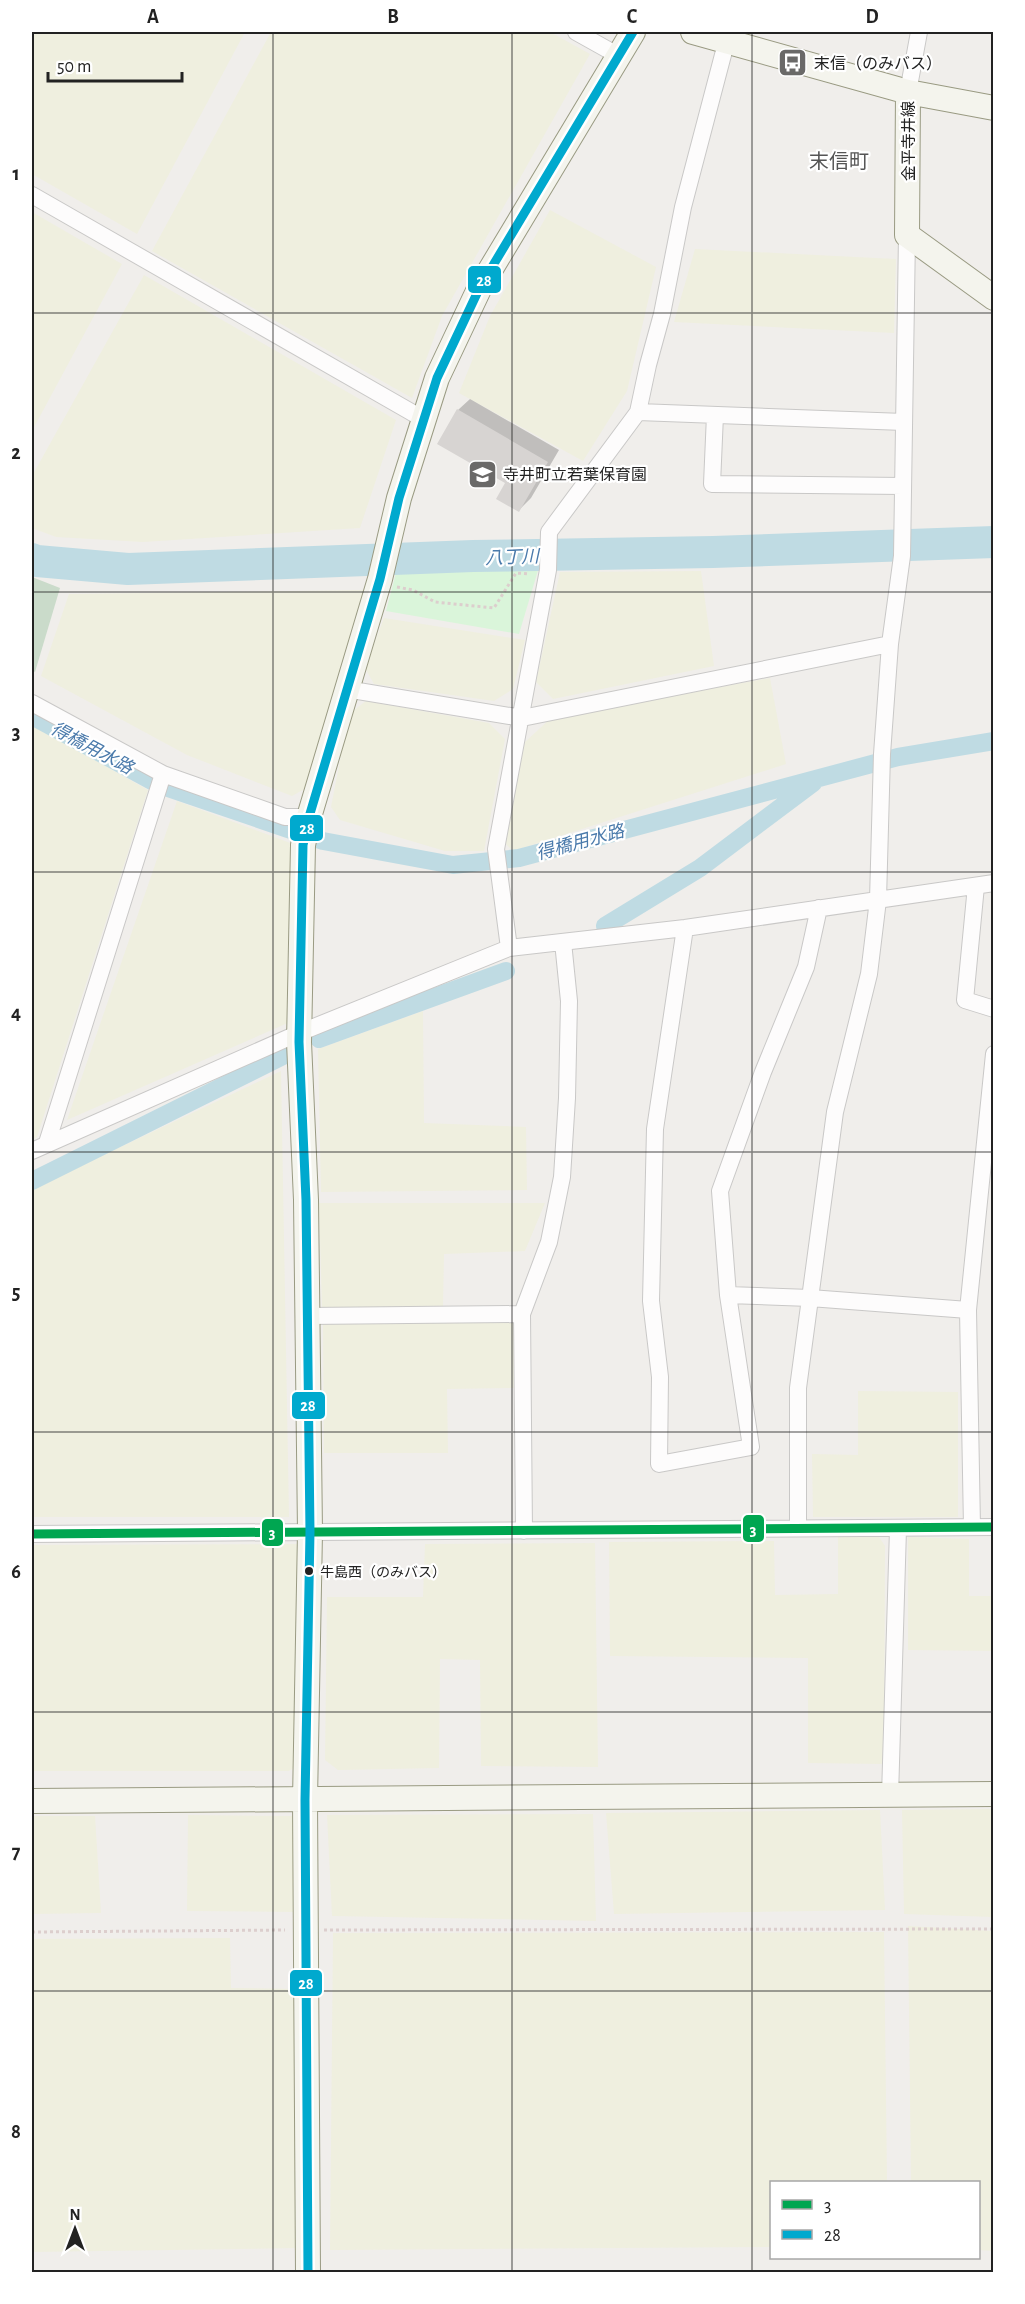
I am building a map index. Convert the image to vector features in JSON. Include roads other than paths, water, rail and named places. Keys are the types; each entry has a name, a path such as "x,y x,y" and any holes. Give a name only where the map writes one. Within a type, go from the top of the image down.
{"street":[{"path":"576,32 619,56"},
{"path":"308,2272 305,1800 310,1532 306,1200 299,1045 307,830 346,689 379,582 399,498 437,378 480,287 633,32"},
{"name":"金平寺井線","path":"693,32 728,36 908,92 908,235"},
{"path":"919,32 908,92 993,108"},
{"path":"509,948 496,849 548,573 549,532 638,412 662,314 683,207 728,36"},
{"path":"32,195 425,420"},
{"path":"908,235 993,298"},
{"path":"798,1528 798,1388 835,1112 869,974 878,900 882,754 890,644 902,556 908,235"},
{"path":"638,412 904,422"},
{"path":"715,415 712,484 903,486"},
{"path":"346,689 522,718 890,644"},
{"path":"32,703 164,774 285,817 307,830"},
{"path":"39,1147 164,774"},
{"path":"39,1147 299,1045 509,948 685,928 993,883"},
{"path":"976,886 965,1000 993,1009"},
{"path":"685,928 655,1129 651,1301 660,1377 658,1464 751,1447 728,1295 720,1191 763,1072 806,967 819,908"},
{"path":"524,1531 522,1314 549,1242 562,1177 567,1098 569,1001 563,942"},
{"path":"972,1527 968,1310 993,1054"},
{"path":"728,1295 810,1298 968,1310"},
{"path":"307,1316 522,1314"},
{"path":"32,1534 993,1527"},
{"path":"890,1796 898,1529"},
{"path":"32,1801 993,1794"}],"waterway":[{"name":"八丁川","path":"32,559 128,569 473,556 713,552 994,542"},
{"name":"得橋用水路","path":"32,716 152,781"},
{"name":"得橋用水路","path":"168,788 323,841 453,865 519,858 898,757 994,741"},
{"path":"605,926 700,868 813,783"},
{"path":"319,1039 506,971"},
{"path":"32,1181 287,1054"}],"place":[{"name":"末信（のみバス）","path":"793,63"},
{"name":"寺井町立若葉保育園","path":"482,474"},
{"name":"牛島西（のみバス）","path":"309,1571"}],"district":[{"name":"末信町","path":"839,161"}]}
